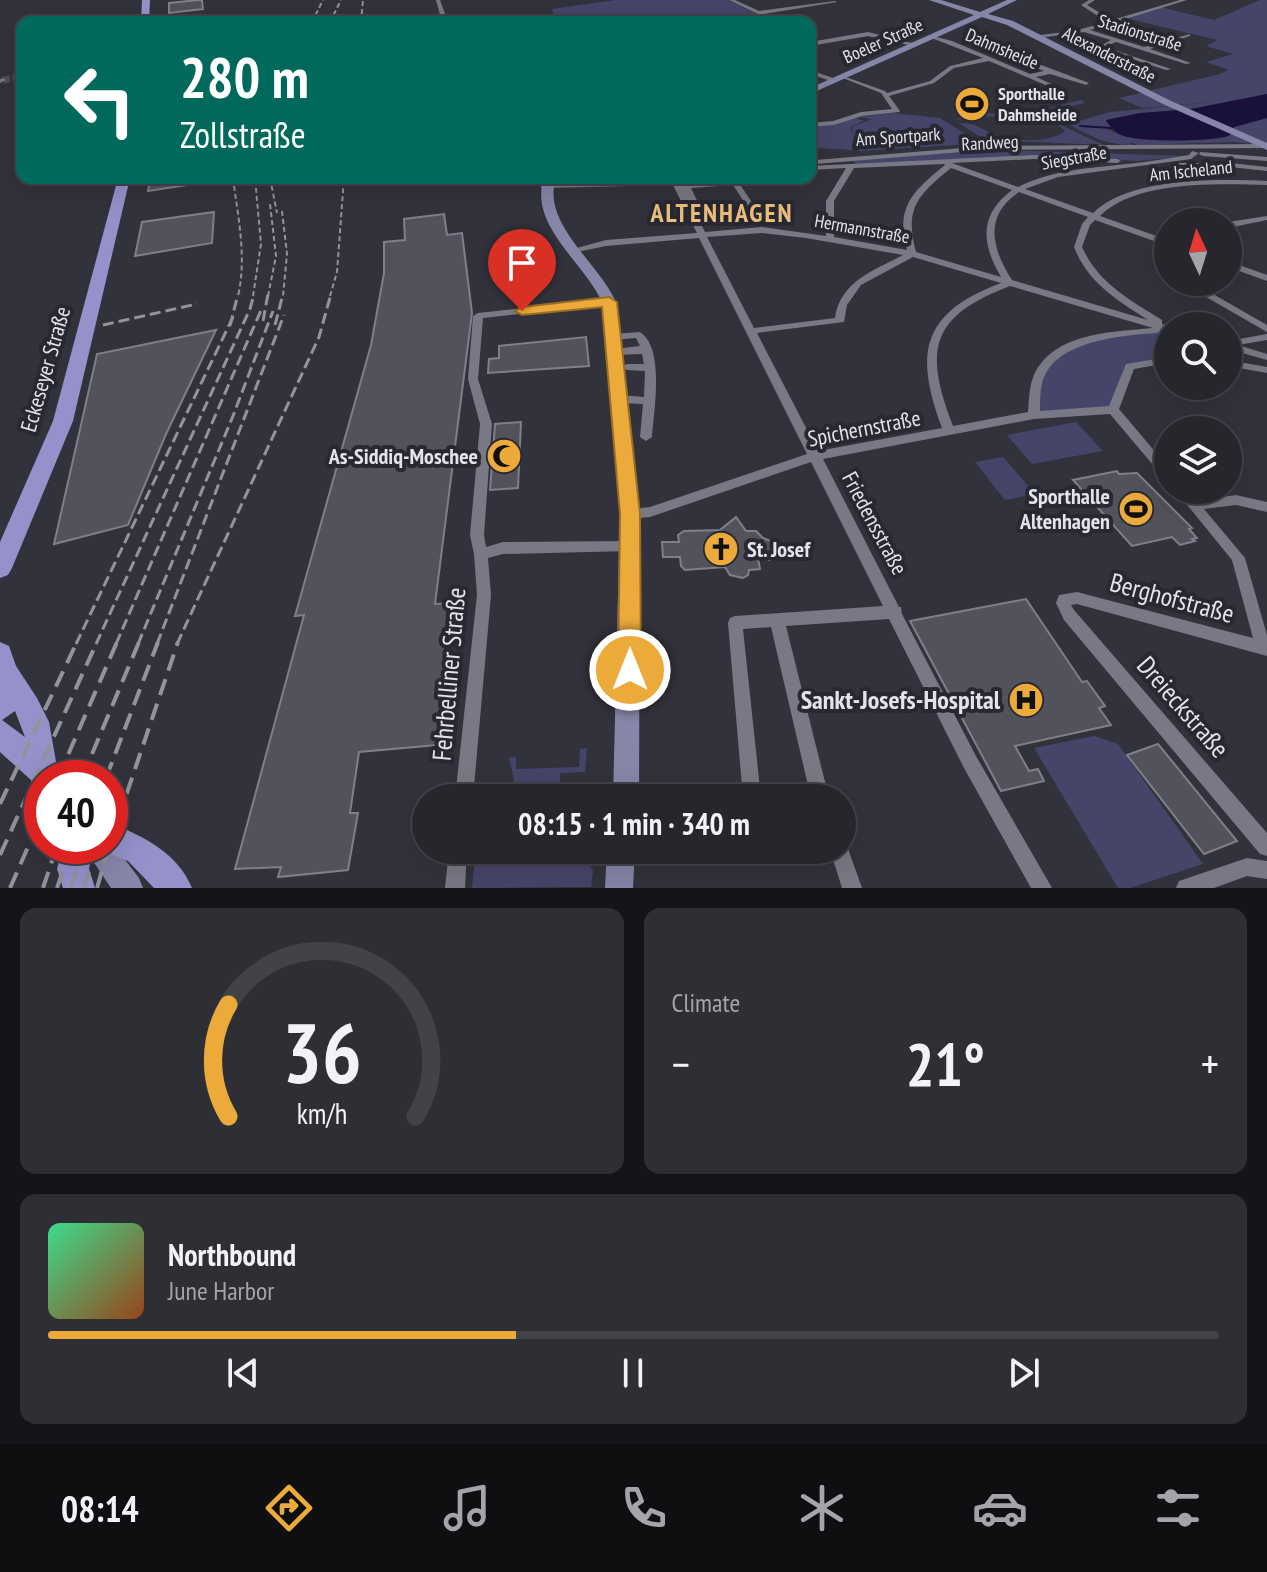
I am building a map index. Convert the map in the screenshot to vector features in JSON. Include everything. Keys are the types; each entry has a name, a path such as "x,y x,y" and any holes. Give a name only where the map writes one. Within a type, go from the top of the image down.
{"main road":[{"name":"Eckeseyer Straße","path":"0,568 67,411 122,184"},
{"path":"0,654 12,703 40,737 44,760"},
{"path":"5,742 28,760"},
{"path":"128,845 139,850 176,888"},
{"path":"74,864 79,888"}],"street":[{"path":"731,0 765,16"},
{"name":"Alexanderstraße","path":"933,0 985,14 1040,37 1152,95 1267,146"},
{"name":"Boeler Straße","path":"816,88 1013,0"},
{"path":"1093,0 1083,5 1111,22"},
{"path":"1040,37 1084,30 1185,0"},
{"path":"759,13 835,2"},
{"name":"Stadionstraße","path":"1084,30 1188,63 1168,69"},
{"path":"816,42 868,34 913,44"},
{"path":"1144,49 1188,35"},
{"name":"Dahmsheide","path":"931,36 1062,90 1006,99"},
{"path":"1116,40 1105,45 1168,69"},
{"path":"1017,53 1009,55 1086,83"},
{"path":"887,95 932,82 952,67 988,59"},
{"path":"1160,71 1168,69"},
{"path":"1030,76 1050,72"},
{"path":"816,73 868,84 887,95 897,111 861,114 834,123 816,124"},
{"name":"Am Sportpark","path":"816,164 847,157 988,148 1267,146"},
{"name":"Am Sportpark","path":"1132,149 1267,159"},
{"name":"Siegstraße","path":"1009,283 992,252 991,223 1002,203 1018,190 1063,173 1191,157 1195,153"},
{"name":"Randweg","path":"816,165 851,167 1052,157 1137,165 1214,164 1267,169"},
{"path":"752,331 840,320 842,305 858,283 912,254 906,237 912,198 948,163 1154,238"},
{"path":"830,239 830,201 851,167"},
{"name":"Am Ischeland","path":"1092,216 1125,198 1156,189 1210,182 1267,183"},
{"path":"547,184 543,200 546,213 598,276 609,302 630,514 626,784"},
{"name":"Friedensstraße","path":"679,184 702,236 752,331 812,457 896,612 970,762 1042,888"},
{"path":"680,184 701,218 755,213 736,184"},
{"path":"742,184 770,230"},
{"path":"1092,216 1082,229 1078,247 1088,271 1097,281 1154,320"},
{"path":"1242,222 1267,218"},
{"name":"Hermannstraße","path":"577,249 606,243 770,230 912,254 1009,283 1043,288 1154,324"},
{"path":"1242,269 1267,278"},
{"path":"949,432 929,370 938,333 951,314 969,300 1009,283"},
{"path":"1209,296 1267,329"},
{"name":"Fehrbelliner Straße","path":"465,784 484,595 477,535 486,424 473,379 478,316 609,302"},
{"path":"1034,415 1036,384 1042,369 1066,350 1087,341 1154,331"},
{"path":"1242,342 1267,337"},
{"path":"613,344 647,350 650,368 646,437"},
{"path":"1242,349 1267,357"},
{"path":"1154,362 1130,366 1113,410 1154,458"},
{"path":"1242,366 1267,370"},
{"path":"627,367 650,368"},
{"path":"619,399 649,401"},
{"name":"Spichernstraße","path":"630,514 650,512 812,457 1034,415 1113,410"},
{"path":"1193,505 1236,500 1267,507"},
{"path":"1193,505 1242,565 1265,649"},
{"path":"481,554 503,548 630,546"},
{"name":"Berghofstraße","path":"1064,599 1089,601 1265,649"},
{"name":"Dreieckstraße","path":"1064,599 1064,608 1069,615 1267,847"},
{"path":"751,784 735,623 896,612"},
{"path":"777,620 817,784"},
{"path":"111,864 129,888"},
{"path":"455,888 457,864"},
{"path":"619,888 620,864"},
{"path":"844,864 852,888"},
{"path":"1186,888 1247,867 1267,870"}],"shaded area":[{"path":"615,0 728,0 760,16 554,16 552,9"},
{"path":"1260,0 1267,0 1267,94 1192,109 1114,118 1106,121 1111,127 1104,127 1134,138 1217,138 1227,137 1234,127 1267,118 1267,145 1233,142 1139,145 1129,142 1132,145 1123,145 1099,139 1069,124 1110,112 1215,102 1142,108 1119,98 1220,74 1229,70 1206,62 1233,54 1206,46 1218,40 1125,18 1160,7 1214,20"},
{"path":"1267,94 1267,118 1234,127 1230,135 1222,137 1140,139 1119,134 1106,120 1140,113 1191,109"},
{"path":"1081,100 1085,103 1054,110 1077,120 1050,120 1104,145 985,140 959,123 974,125 1004,137 1032,140 1050,138 1065,131 1056,123 1039,120 1050,119 980,116 955,120 979,112 1016,116"},
{"path":"893,113 940,118 977,141 860,151 856,150 853,136 852,150 816,147 816,125 856,118 864,121 850,127 853,135 852,127 872,119 858,117"},
{"path":"1004,150 1187,156 1138,161 1026,156 858,166 850,159"},
{"path":"1154,331 1154,362 1130,366 1113,410 1034,415 1036,384 1046,368 1059,355 1075,346 1112,336"},
{"path":"1076,422 1103,451 1032,464 1007,435"},
{"path":"1003,457 1035,494 1005,500 975,462"},
{"path":"1094,736 1118,744 1203,864 1130,888 1118,888 1034,748"},
{"path":"587,748 585,772 560,773 560,781 552,784 515,784 509,758 516,757 516,769 579,767 580,749"},
{"path":"475,864 589,864 593,871 591,887 472,888"}],"building":[{"path":"202,0 203,9 169,13 169,3"},
{"path":"149,184 194,184 148,191"},
{"path":"214,212 212,243 135,256 142,222"},
{"path":"444,214 447,235 462,233 472,313 435,604 454,603 437,745 359,752 350,813 358,813 348,870 278,877 281,867 235,869 304,615 295,616 371,345 384,273 384,242 405,240 404,219"},
{"path":"216,330 166,434 128,525 54,544 97,354"},
{"path":"586,337 589,366 488,373 489,359 499,358 499,346"},
{"name":"As-Siddiq-Moschee","path":"521,422 518,488 490,490 495,424"},
{"name":"Sporthalle Altenhagen","path":"1117,471 1119,474 1137,473 1154,490 1154,504 1168,504 1192,528 1189,529 1197,538 1180,545 1172,537 1132,546 1073,480"},
{"name":"St. Josef","path":"736,517 746,531 756,531 763,538 778,544 778,557 771,560 758,558 760,569 749,570 743,578 730,575 725,567 685,570 680,557 663,557 662,542 679,542 678,535 684,531 720,530"},
{"name":"Sankt-Josefs-Hospital","path":"1026,599 1082,682 1087,681 1105,706 1099,708 1111,725 1015,746 1029,771 1038,769 1044,781 1001,791 910,621"},
{"path":"1158,744 1237,841 1204,854 1127,755"}],"waterway":[{"path":"1080,126 1112,128"}],"tunnel":[{"path":"3,80 16,78"}],"railway":[{"path":"315,16 323,0"},
{"path":"333,16 341,0"},
{"path":"362,16 363,0"},
{"path":"234,184 242,252 238,296"},
{"path":"253,296 261,244 256,184"},
{"path":"271,184 277,213"},
{"path":"330,296 337,272 344,184"},
{"path":"268,296 276,256 270,204"},
{"path":"282,211 287,254 283,296"},
{"path":"231,320 238,294"},
{"path":"96,644 250,309 254,294"},
{"path":"263,321 268,294"},
{"path":"275,325 283,294"},
{"path":"177,644 319,337 331,294"},
{"path":"103,325 197,304"},
{"path":"116,644 262,308"},
{"path":"138,644 273,311"},
{"path":"157,644 284,315"},
{"path":"76,644 231,320"},
{"path":"230,326 231,320"},
{"path":"0,804 77,642"},
{"path":"0,855 97,642"},
{"path":"66,760 117,642"},
{"path":"90,760 139,642"},
{"path":"113,760 158,642"},
{"path":"128,790 178,642"},
{"path":"10,888 24,856"},
{"path":"43,888 51,864"},
{"path":"57,888 65,864"},
{"path":"71,888 78,864"},
{"path":"84,888 91,864"},
{"path":"97,888 104,864"}],"place":[{"name":"Sporthalle Dahmsheide","path":"972,104"},
{"name":"As-Siddiq-Moschee","path":"504,456"},
{"name":"Sporthalle Altenhagen","path":"1136,509"},
{"name":"St. Josef","path":"721,549"},
{"name":"Sankt-Josefs-Hospital","path":"1026,700"}],"district":[{"name":"ALTENHAGEN","path":"722,213"}],"route":[{"path":"522,311 609,302 630,514 630,670"}]}
